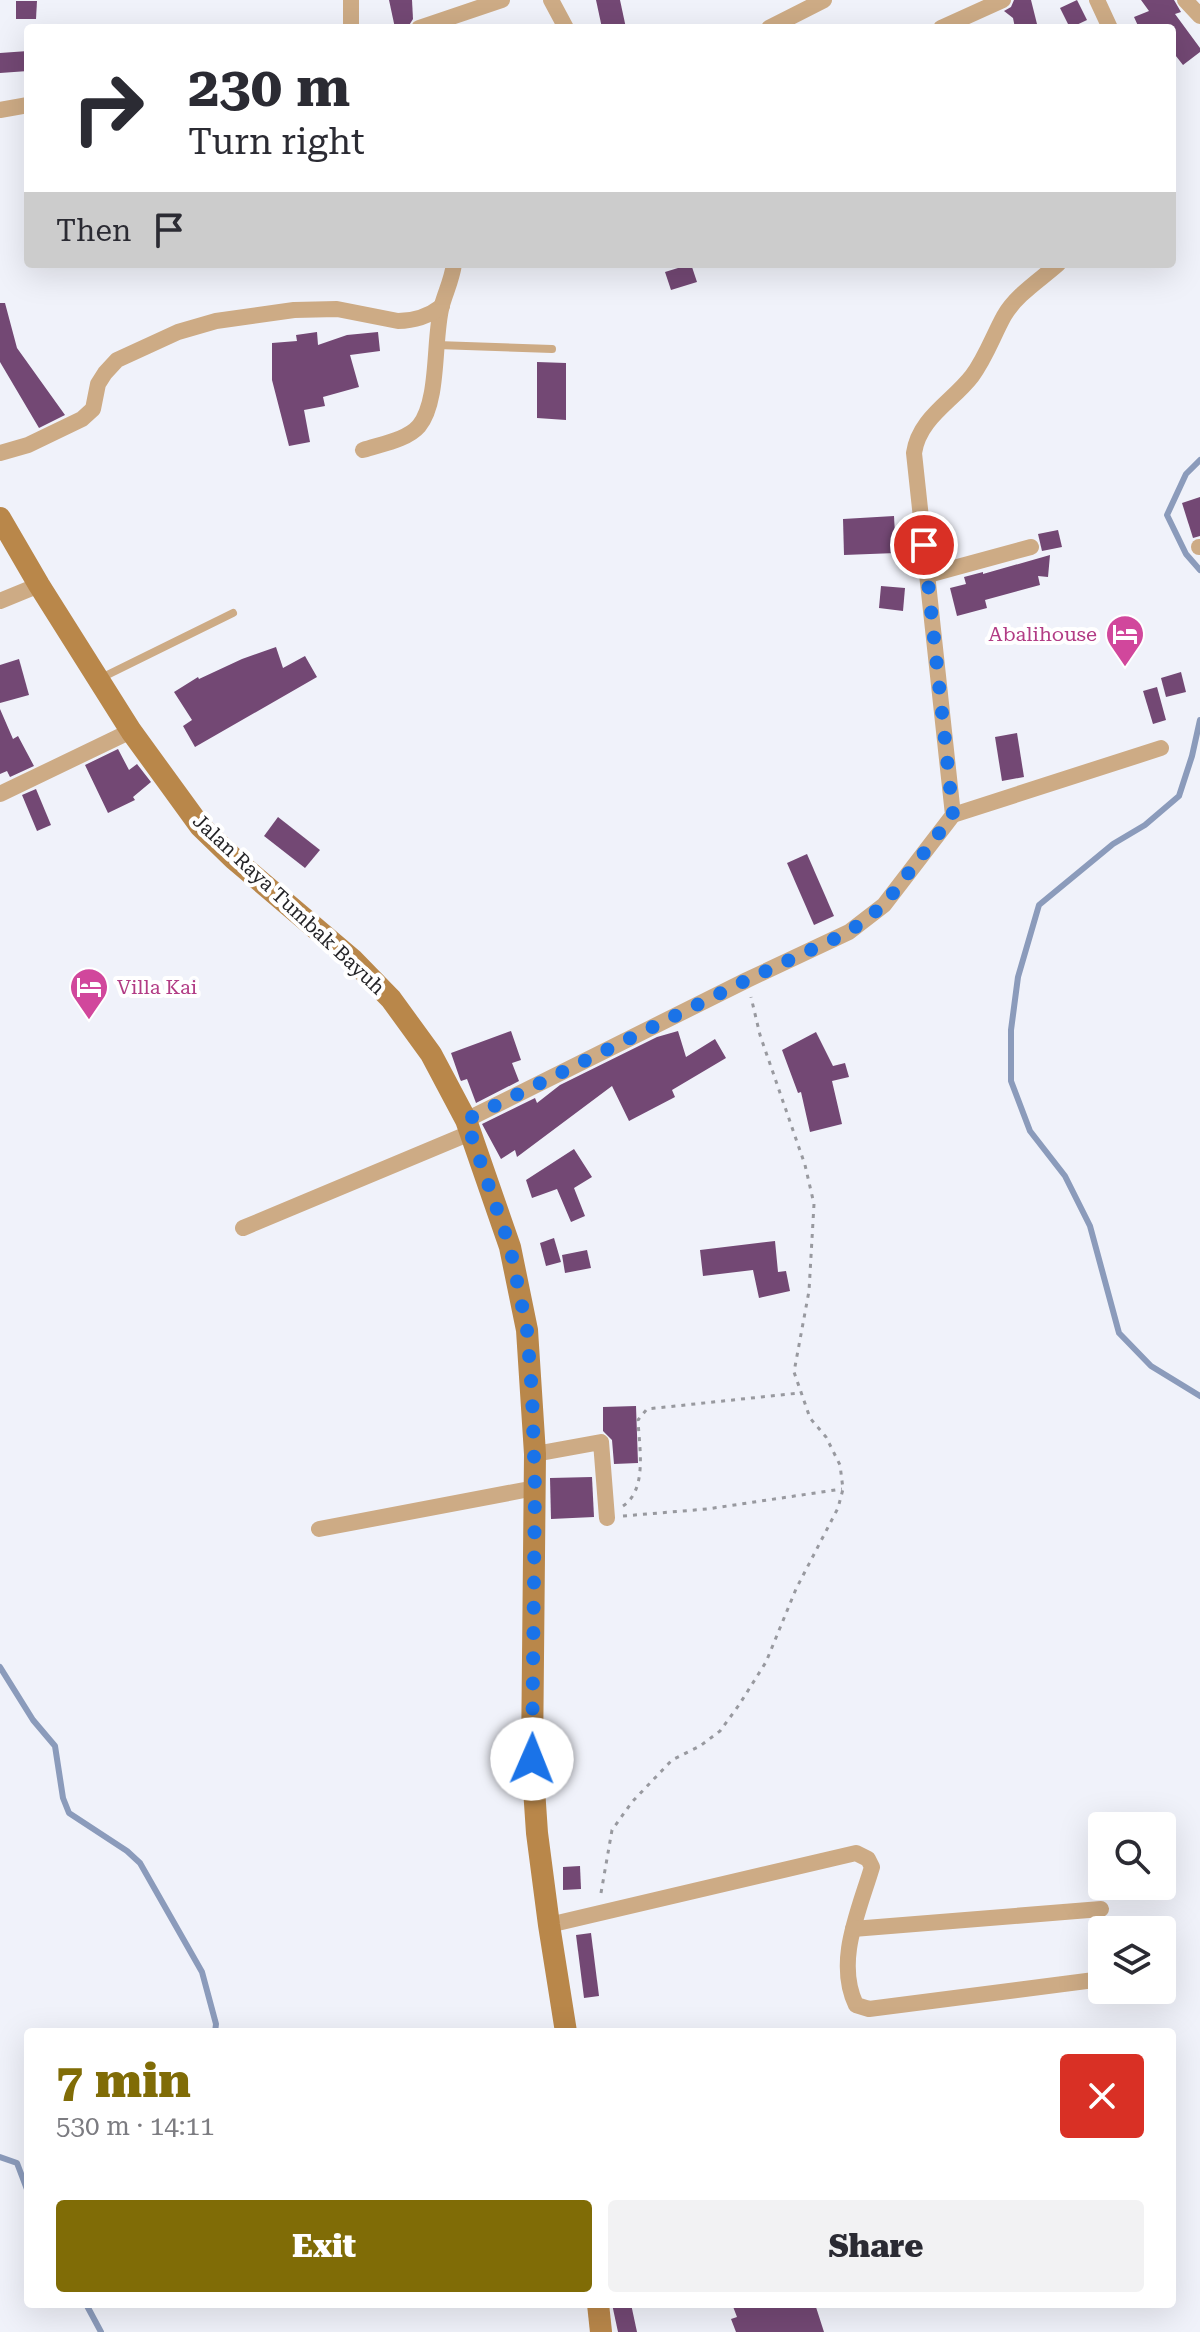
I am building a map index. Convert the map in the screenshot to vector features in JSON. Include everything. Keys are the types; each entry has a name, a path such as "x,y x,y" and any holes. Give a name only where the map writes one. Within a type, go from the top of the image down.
{"street":[{"path":"351,0 351,24"},
{"path":"431,24 502,0"},
{"path":"551,0 564,24"},
{"path":"775,24 824,0"},
{"path":"950,24 1003,0"},
{"path":"1097,0 1108,24"},
{"path":"1185,0 1200,16"},
{"path":"0,110 24,106"},
{"path":"363,450 406,436 419,426 428,409 442,306 450,288 453,268"},
{"path":"953,815 914,453 916,439 989,352 1005,315 1018,299 1053,268"},
{"path":"0,453 28,445 82,419 93,409 98,384 117,360 178,332 216,321 294,310 337,309 408,321 431,315 442,306"},
{"name":"Jalan Raya Tumbak Bayuh","path":"0,518 131,731 200,826 234,859 353,960 391,999 431,1054 468,1127 510,1247 527,1330 535,1454 532,1759 537,1833 565,2028"},
{"path":"928,575 1031,547"},
{"path":"0,601 39,585"},
{"path":"0,794 131,731"},
{"path":"243,1228 468,1127 747,980 849,932 884,905 953,815 1161,748"},
{"path":"535,1454 601,1442 607,1518"},
{"path":"319,1529 535,1488"},
{"path":"549,1925 856,1853 868,1859 872,1867 853,1929 846,1966 848,1989 856,2005 869,2009 1088,1981"},
{"path":"853,1929 1101,1909"},
{"path":"598,2308 601,2332"}],"lane":[{"path":"437,345 552,349"},
{"path":"98,679 233,613"}],"path":[{"path":"599,1913 612,1830 632,1802 672,1760 700,1746 720,1731 739,1705 766,1662 796,1589 838,1508 843,1489 840,1465 826,1437 810,1418 794,1372 809,1291 814,1204 805,1165 760,1035 747,980"},
{"path":"607,1518 630,1502 639,1480 638,1420 647,1409 799,1393"},
{"path":"607,1518 707,1509 843,1489"}],"building":[{"path":"389,0 412,0 413,19 410,24 394,24"},
{"path":"596,0 620,0 625,24 601,24"},
{"path":"1014,0 1031,0 1037,24 1014,24 1013,18 1004,11 1011,7"},
{"path":"1077,0 1087,20 1068,24 1060,8"},
{"path":"1141,0 1174,0 1181,12 1175,14 1200,52 1183,65 1176,56 1176,24 1137,24 1134,17 1149,11"},
{"path":"16,1 37,1 36,19 16,19"},
{"path":"24,51 24,71 0,73 0,53"},
{"path":"692,268 697,282 671,290 665,272"},
{"path":"0,303 5,303 17,348 65,415 39,428 0,362"},
{"path":"317,332 318,345 347,335 378,332 380,351 350,355 359,387 323,397 325,406 304,410 310,442 289,446 272,380 272,343 297,341 296,335"},
{"path":"537,362 566,363 566,420 537,418"},
{"path":"1200,497 1200,536 1193,538 1182,503"},
{"path":"894,516 896,553 844,555 843,519"},
{"path":"1058,530 1062,547 1042,551 1038,534"},
{"path":"1050,555 1048,577 1038,576 1040,585 985,600 987,608 957,616 950,588 966,584 964,577"},
{"path":"881,586 905,588 903,611 879,608"},
{"path":"276,647 283,668 305,656 317,677 195,747 183,726 192,720 174,692 198,677"},
{"path":"19,659 29,695 0,703 0,665"},
{"path":"1181,672 1186,692 1166,697 1161,678"},
{"path":"1157,687 1166,720 1153,724 1143,691"},
{"path":"0,709 13,739 18,736 34,766 10,777 7,771 0,774"},
{"path":"1017,733 1024,777 1002,781 995,737"},
{"path":"118,749 129,770 137,764 151,782 133,797 135,800 108,813 85,765"},
{"path":"36,789 51,825 37,831 22,795"},
{"path":"278,817 320,850 305,868 264,836"},
{"path":"807,854 834,916 814,925 787,863"},
{"path":"511,1031 521,1060 512,1063 519,1081 476,1103 467,1079 460,1079 451,1053"},
{"path":"678,1031 686,1057 715,1039 726,1058 672,1090 675,1097 629,1121 612,1086 517,1157 515,1150 501,1159 482,1124 535,1098 537,1103 560,1085 657,1037"},
{"path":"816,1032 833,1066 845,1063 849,1077 832,1081 842,1124 810,1132 801,1092 798,1093 782,1050"},
{"path":"574,1149 592,1177 574,1188 585,1216 571,1222 557,1189 532,1198 526,1180"},
{"path":"554,1238 561,1262 546,1266 540,1243"},
{"path":"775,1241 778,1272 786,1271 790,1291 759,1298 753,1270 703,1276 700,1250"},
{"path":"587,1250 591,1268 565,1273 562,1255"},
{"path":"636,1406 638,1463 614,1464 612,1440 603,1431 603,1407"},
{"path":"592,1477 594,1517 551,1519 550,1478"},
{"path":"580,1866 581,1889 563,1890 563,1867"},
{"path":"591,1933 599,1996 584,1998 576,1935"},
{"path":"613,2308 632,2308 637,2332 618,2332"},
{"path":"734,2308 816,2308 824,2332 736,2332 731,2319 737,2317"}],"waterway":[{"path":"1200,460 1186,474 1167,515 1186,554 1200,570"},
{"path":"1200,720 1179,796 1145,825 1113,844 1039,905 1018,977 1011,1030 1011,1081 1030,1131 1065,1176 1090,1226 1119,1333 1151,1366 1200,1396"},
{"path":"0,1667 33,1720 55,1746 63,1798 69,1813 140,1863 202,1972 216,2028"},
{"path":"0,2157 17,2163 24,2181"},
{"path":"88,2308 101,2332"}],"place":[{"name":"Abalihouse","path":"1125,668"},
{"name":"Villa Kai","path":"89,1021"}],"route":[{"path":"532,1759 535,1454 527,1330 510,1247 466,1120 849,932 884,905 953,815 924,545"}]}
